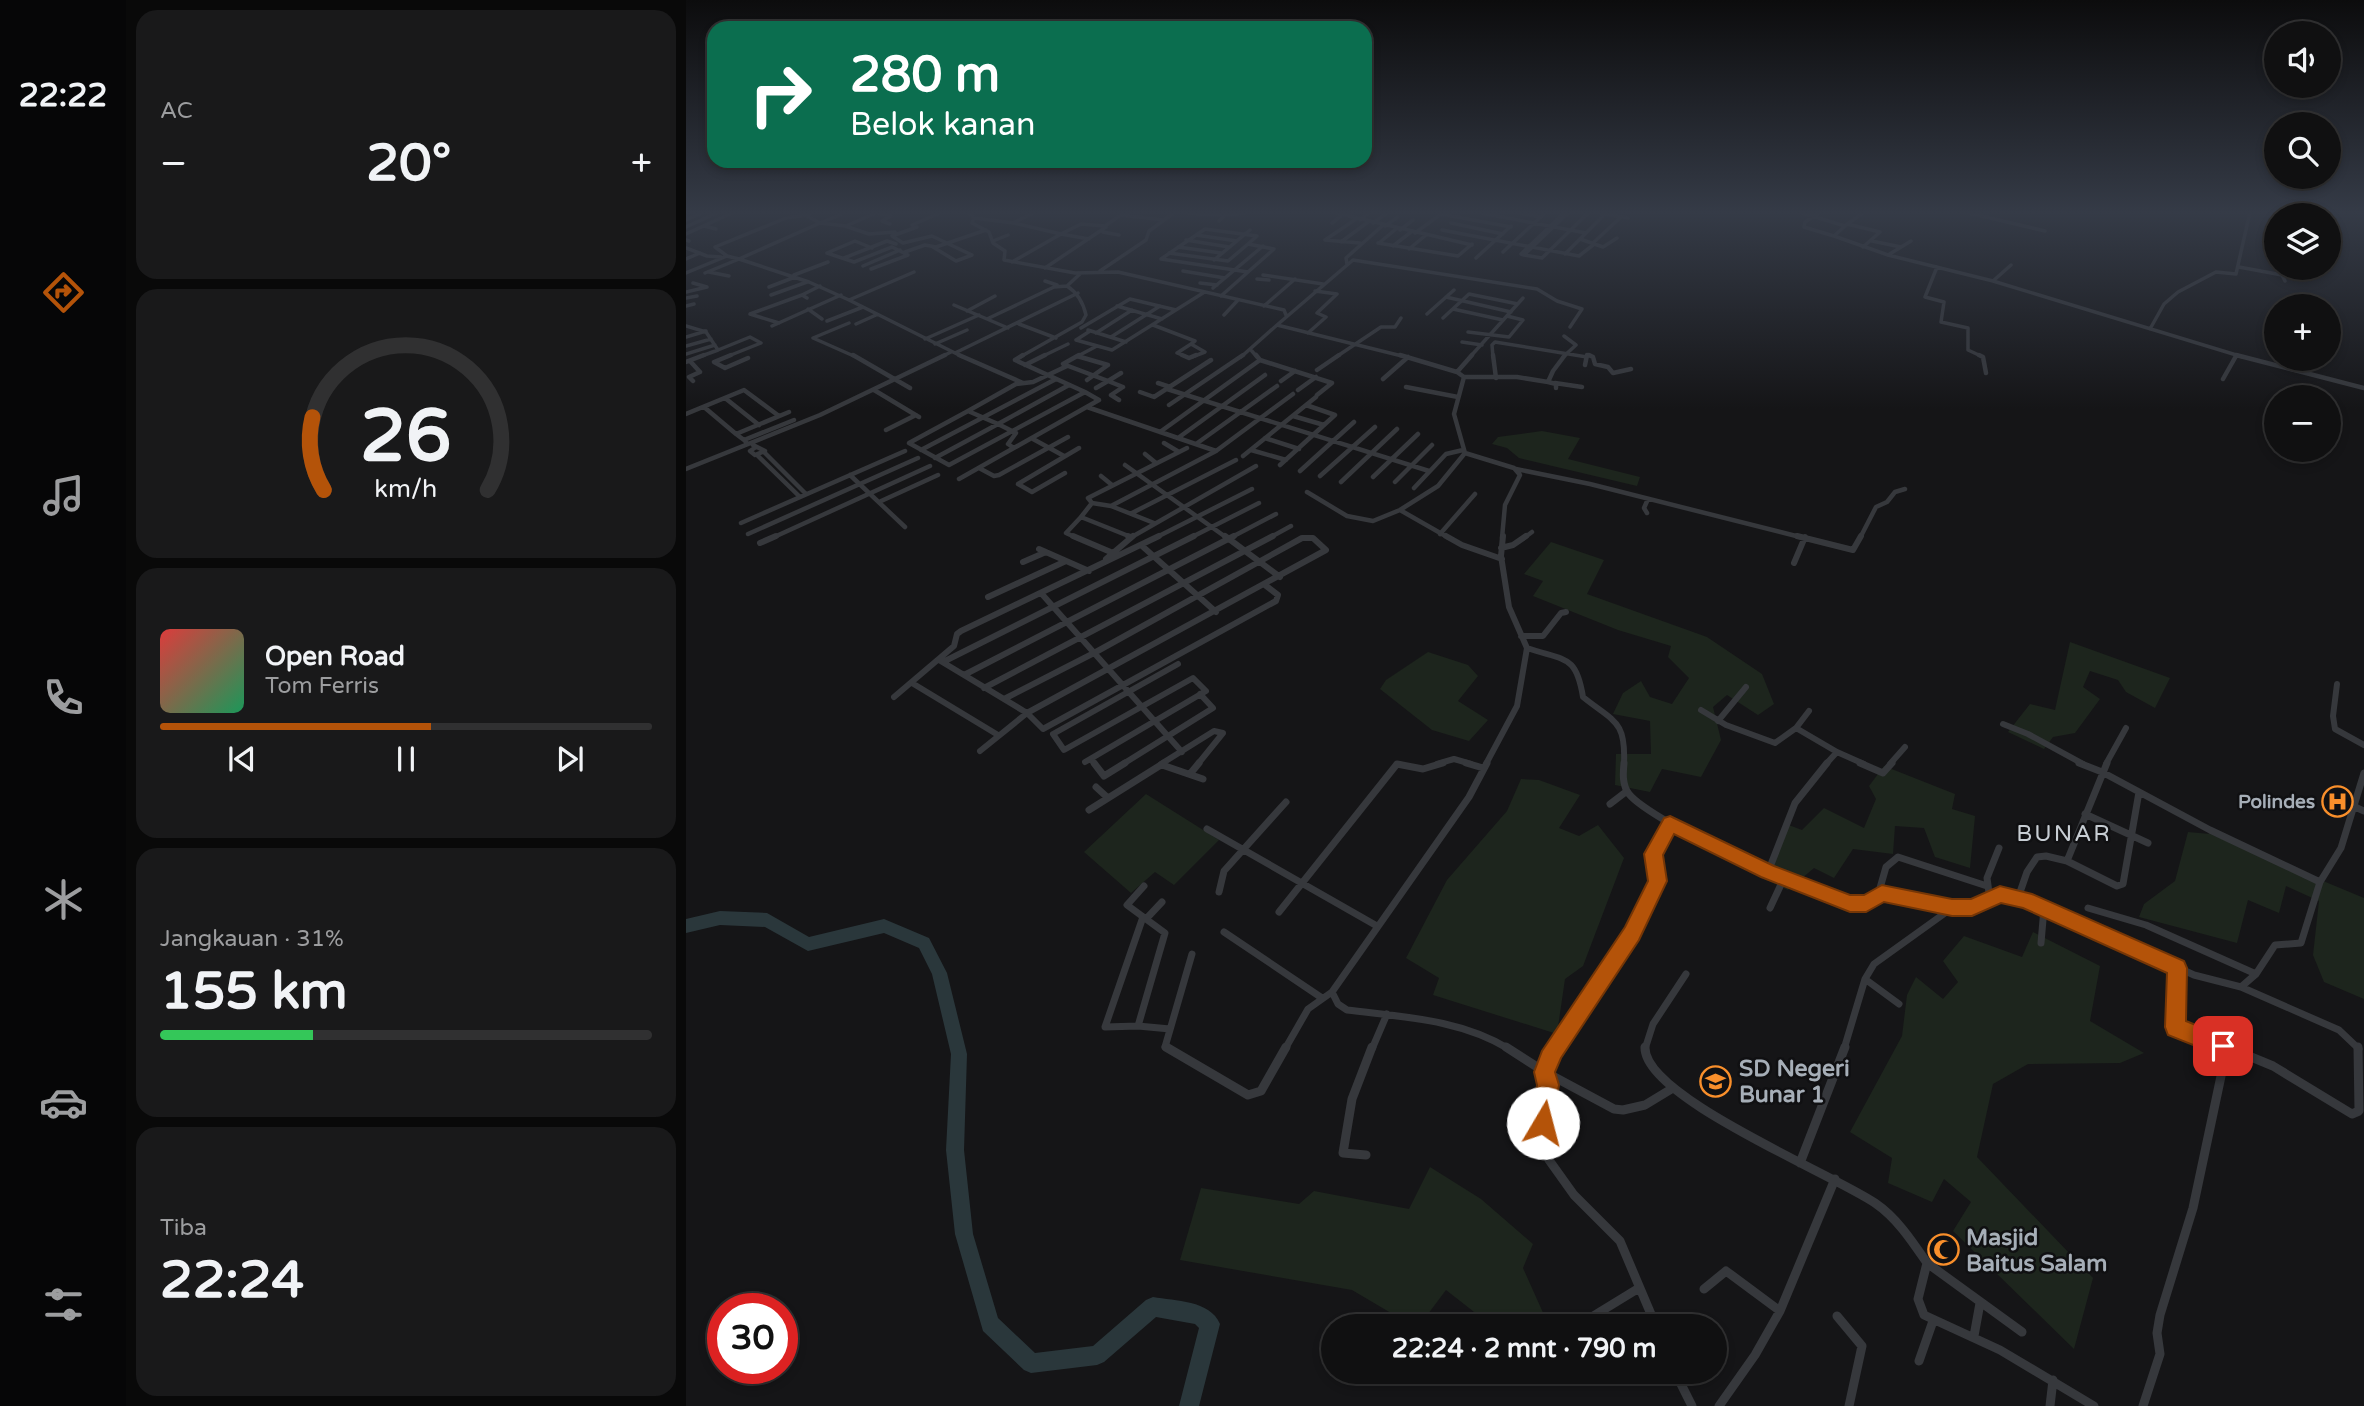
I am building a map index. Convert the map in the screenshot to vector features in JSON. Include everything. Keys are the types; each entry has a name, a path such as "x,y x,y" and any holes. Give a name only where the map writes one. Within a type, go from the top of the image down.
{"street":[{"path":"769,287 789,278"},
{"path":"797,278 841,295 953,353 1023,383"},
{"path":"878,278 891,281"},
{"path":"849,300 899,278"},
{"path":"987,318 1051,289 1065,286 1075,278"},
{"path":"1139,278 1284,310 1286,315"},
{"path":"1200,283 1215,287 1225,278"},
{"path":"1221,296 1242,278"},
{"path":"1277,278 1294,281"},
{"path":"1169,405 1251,349 1286,315 1331,278"},
{"path":"1450,283 1455,278"},
{"path":"1460,278 1528,287 1548,293 1556,302 1582,309 1570,327"},
{"path":"1933,278 1925,297 1944,302 1941,322 1968,328 1968,350 1983,357 1986,373"},
{"path":"1979,278 2236,356 2364,388"},
{"path":"1993,281 1997,278"},
{"path":"2150,329 2164,304 2178,292 2205,278"},
{"path":"1257,279 1324,284"},
{"path":"1528,287 1537,279"},
{"path":"1045,281 1065,286 1078,293 1086,315 1078,328"},
{"path":"1264,306 1294,281"},
{"path":"771,295 809,282"},
{"path":"695,284 707,287 686,291 695,284"},
{"path":"779,323 750,314 805,296 820,286"},
{"path":"1427,314 1454,290"},
{"path":"1308,333 1326,317 1317,313 1337,294 1315,291"},
{"path":"686,470 753,446 1019,324 1078,293"},
{"path":"1090,331 1076,340 1110,351 1203,293"},
{"path":"1443,318 1469,294 1518,304"},
{"path":"1501,300 1508,294"},
{"path":"772,326 841,295"},
{"path":"686,298 697,296"},
{"path":"967,311 995,296"},
{"path":"1446,297 1523,320 1508,337 1468,332"},
{"path":"1457,372 1523,298"},
{"path":"959,479 1033,439 1100,398 1015,359 1130,299 1176,310"},
{"path":"1224,315 1238,300"},
{"path":"968,303 976,306"},
{"path":"686,306 694,304"},
{"path":"954,305 1008,328"},
{"path":"1117,306 1162,319"},
{"path":"1111,337 1160,306"},
{"path":"808,309 824,320 863,307"},
{"path":"1453,309 1507,316"},
{"path":"1096,333 1132,310"},
{"path":"856,324 876,315"},
{"path":"925,339 979,315"},
{"path":"1317,370 1381,327 1395,327 1401,318"},
{"path":"849,323 811,337 848,352 893,381 910,388"},
{"path":"1019,324 1056,338"},
{"path":"1153,325 1195,341 1177,353 1189,358 1205,352 1191,344"},
{"path":"1277,325 1408,357 1457,372 1464,377 1517,377 1556,386 1582,387"},
{"path":"686,326 698,326 706,331 717,347"},
{"path":"1078,328 1126,342"},
{"path":"935,344 967,330"},
{"path":"686,337 706,331"},
{"path":"1548,382 1566,352 1576,345 1564,335"},
{"path":"686,354 750,337 761,343 714,362 726,368 748,358"},
{"path":"686,346 711,339"},
{"path":"1462,341 1482,345"},
{"path":"1496,378 1494,343 1588,355 1594,358 1594,364 1614,373 1631,369"},
{"path":"1025,365 1068,344"},
{"path":"1095,346 1063,364 1123,387 1111,395 1119,400"},
{"path":"693,381 689,377 700,372 688,361 717,347"},
{"path":"1244,456 1332,383 1260,360 1251,349"},
{"path":"1585,365 1588,355"},
{"path":"1077,356 1108,365 1087,380"},
{"path":"2222,379 2236,356"},
{"path":"1383,379 1408,357"},
{"path":"1140,392 1154,397 1210,360"},
{"path":"1160,432 1260,360"},
{"path":"1178,438 1279,365"},
{"path":"1067,366 1033,383 1016,384 909,442 951,465 1085,392"},
{"path":"1071,375 1078,370"},
{"path":"1196,444 1295,371"},
{"path":"1096,388 1121,373"},
{"path":"1176,373 1186,377"},
{"path":"1298,390 1316,377"},
{"path":"1464,377 1454,414 1464,452"},
{"path":"1236,378 1254,384"},
{"path":"921,450 1056,379"},
{"path":"1158,383 1220,408 1429,471"},
{"path":"935,458 1069,385"},
{"path":"1406,387 1458,397"},
{"path":"686,414 744,390 779,416"},
{"path":"874,390 903,405 906,411 917,416 886,430"},
{"path":"1111,506 1216,451 1293,394"},
{"path":"725,398 759,425"},
{"path":"1280,465 1334,414 1306,405"},
{"path":"704,407 744,440 753,446 761,447 784,477"},
{"path":"1087,407 1216,451"},
{"path":"968,411 1013,431 1016,434 1008,444 1014,447"},
{"path":"736,434 789,412"},
{"path":"1293,416 1324,425"},
{"path":"744,440 794,420"},
{"path":"1300,471 1354,422"},
{"path":"1320,476 1375,426"},
{"path":"1341,482 1397,429"},
{"path":"1373,477 1418,434"},
{"path":"979,468 998,475 1068,437"},
{"path":"1265,438 1299,449"},
{"path":"1033,439 1064,456"},
{"path":"1164,443 1179,452"},
{"path":"1395,482 1432,445"},
{"path":"753,446 750,451 784,477 803,496"},
{"path":"1065,473 1032,492 1017,484 1079,448"},
{"path":"1154,523 1111,506 1092,503 1088,498 1187,448"},
{"path":"1251,450 1286,460"},
{"path":"741,523 905,451"},
{"path":"757,455 764,452"},
{"path":"1307,492 1347,516 1370,522 1400,510 1438,486 1464,452"},
{"path":"1415,488 1446,454 1464,452 1514,468 1854,550 1876,507 1887,502 1895,492 1905,489"},
{"path":"1145,454 1156,464"},
{"path":"748,534 919,458"},
{"path":"1132,513 1236,460"},
{"path":"1125,465 1169,494 1280,577"},
{"path":"760,543 930,466"},
{"path":"1100,565 1130,537 1256,466"},
{"path":"1192,954 1165,1047 1248,1095 1261,1091 1308,1009 1332,992 1469,797 1517,706 1527,648 1509,607 1502,559 1506,500 1520,475 1514,468"},
{"path":"850,475 905,527"},
{"path":"878,502 938,475"},
{"path":"1101,476 1112,485"},
{"path":"894,697 941,661 954,646 957,634 1252,489"},
{"path":"1440,534 1475,494"},
{"path":"1647,513 1644,508 1648,499"},
{"path":"1092,503 1066,535 1113,553"},
{"path":"941,661 1259,503"},
{"path":"1400,510 1440,534 1502,559"},
{"path":"964,675 1276,514"},
{"path":"1081,517 1130,537"},
{"path":"984,688 1082,639 1291,526"},
{"path":"1502,548 1513,545 1532,532"},
{"path":"979,751 1027,713 1326,550 1308,536 1004,699"},
{"path":"1794,564 1805,537"},
{"path":"1141,545 1216,612"},
{"path":"1039,549 1089,571"},
{"path":"1023,562 1046,552"},
{"path":"988,597 1066,561"},
{"path":"1200,694 1213,708 1104,776 1088,760 1200,694 1206,691 1192,678 1064,750 1053,734 1276,601 1278,595 1265,585"},
{"path":"1041,593 1182,752"},
{"path":"1521,636 1543,636 1561,612 1566,612"},
{"path":"1527,648 1573,664 1579,672 1583,697 1617,722 1623,736 1624,785 1627,791 1638,803 1670,824 1768,872 1850,903 1866,903 1878,895 1886,864 1898,857 1987,886"},
{"path":"941,661 1027,713 1043,729 1178,664"},
{"path":"912,684 998,735"},
{"path":"2337,684 2335,729 2364,745"},
{"path":"1718,721 1746,687"},
{"path":"1701,710 1718,721 1775,743 1796,728 1809,711"},
{"path":"2003,724 2038,739 2070,759 2102,772 2320,882"},
{"path":"1796,728 1837,752 1883,773 1905,747"},
{"path":"2067,861 2102,772 2126,728"},
{"path":"1089,810 1214,731 1223,733 1190,774"},
{"path":"1768,872 1795,803 1837,752"},
{"path":"1279,912 1397,764 1423,769 1454,759 1483,768"},
{"path":"1162,765 1203,779"},
{"path":"2241,987 2256,974 2275,945 2301,943 2320,882 2341,848 2364,773"},
{"path":"1096,787 1108,798"},
{"path":"1610,804 1627,791"},
{"path":"2018,898 2027,872 2037,857 2046,856 2067,861 2121,886 2139,792"},
{"path":"1219,892 1222,874 1286,802"},
{"path":"2353,806 2364,811"},
{"path":"2085,814 2148,844"},
{"path":"1651,1314 1620,1241 1574,1195 1549,1160 1543,1123 1548,1085 1545,1072 1558,1041 1632,933 1658,881 1654,854 1670,824"},
{"path":"1206,829 1377,926"},
{"path":"1990,900 1988,873 2000,848"},
{"path":"1770,908 1784,878"},
{"path":"1138,1026 1165,933 1127,905 1144,886"},
{"path":"1878,895 1952,908 1972,908 2000,895 2018,898 2177,968 2217,984 2241,987 2339,1030 2351,1039 2358,1049 2359,1111 2352,1114 2273,1066 2176,1027 2177,968"},
{"path":"1162,902 1144,918 1105,1027 1170,1029"},
{"path":"1800,1163 1852,1029 1865,979 1874,964 1952,908"},
{"path":"2040,943 2044,908"},
{"path":"2088,908 2146,925 2256,974"},
{"path":"1224,932 1322,998"},
{"path":"1686,974 1655,1023 1645,1046 1646,1058 1652,1071 1673,1088 1732,1125 1876,1203 1905,1232 1927,1263 2022,1332"},
{"path":"1865,979 1899,1004"},
{"path":"1332,992 1342,1008 1447,1023 1497,1042 1614,1110 1623,1112 1641,1108 1673,1088"},
{"path":"1366,1155 1343,1153 1345,1128 1348,1108 1387,1014"},
{"path":"2143,1406 2160,1354 2157,1332 2160,1315 2193,1208 2223,1076 2223,1046"},
{"path":"1718,1406 1755,1355 1780,1311 1835,1179"},
{"path":"1927,1263 1917,1303 1920,1311 1933,1321 1974,1336 2094,1406"},
{"path":"1704,1289 1726,1271 1780,1311"},
{"path":"1597,1314 1639,1288"},
{"path":"1974,1336 1980,1303"},
{"path":"1837,1316 1862,1346 1849,1406"},
{"path":"1919,1361 1933,1321"},
{"path":"2050,1406 2053,1380"},
{"path":"1681,1384 1692,1406"}],"shaded area":[{"path":"1542,431 1580,438 1568,459 1640,477 1637,486 1519,458 1507,448 1492,444 1498,437"},
{"path":"1551,542 1604,560 1587,594 1707,637 1762,674 1774,704 1758,715 1727,695 1713,707 1721,740 1701,777 1662,769 1650,792 1615,785 1616,754 1651,754 1650,721 1613,714 1623,693 1641,681 1650,697 1672,704 1689,678 1668,657 1671,646 1618,630 1533,596 1543,581 1524,574"},
{"path":"2070,642 2170,678 2155,708 2126,692 2118,680 2090,671 2083,687 2100,699 2075,733 2053,737 2044,749 2008,732 2030,704 2055,710"},
{"path":"1428,652 1468,665 1478,676 1458,701 1488,720 1469,741 1432,730 1380,689 1386,680"},
{"path":"1884,766 1955,794 1952,809 1975,816 1970,868 1935,857 1924,828 1895,826 1893,854 1853,849 1834,878 1814,868 1788,890 1764,879 1786,824 1802,830 1824,808 1864,828 1876,799 1869,786"},
{"path":"1521,779 1539,780 1580,795 1559,828 1579,836 1598,825 1624,858 1583,966 1565,979 1557,1034 1433,995 1439,978 1406,958 1447,880 1507,811"},
{"path":"1146,794 1219,840 1174,885 1155,872 1131,893 1084,852"},
{"path":"2188,832 2210,834 2364,898 2364,999 2324,982 2313,955 2319,901 2286,886 2279,913 2248,900 2237,943 2139,917 2144,904 2175,881"},
{"path":"2033,932 2100,966 2090,1021 2144,1053 2120,1063 2028,1064 1993,1084 1977,1157 2093,1278 2074,1349 1953,1231 1971,1202 1944,1179 1932,1202 1888,1183 1892,1158 1850,1132 1902,1036 1907,995 1916,977 1943,999 1958,982 1943,961 1964,936 2022,957"},
{"path":"1430,1167 1481,1199 1533,1244 1523,1268 1544,1314 1477,1314 1446,1290 1428,1314 1393,1314 1352,1290 1180,1260 1201,1188 1299,1204 1314,1191 1409,1209"}],"waterway":[{"path":"686,926 720,918 767,920 808,944 884,926 924,943 939,973 959,1054 955,1150 964,1234 990,1324 1031,1363 1097,1355 1153,1307 1199,1315 1210,1324 1189,1406"}],"place":[{"name":"Polindes","path":"2338,801"},
{"name":"SD Negeri Bunar 1","path":"1716,1081"},
{"name":"Masjid Baitus Salam","path":"1943,1250"}],"district":[{"name":"BUNAR","path":"2064,833"}],"route":[{"path":"1543,1123 1548,1085 1545,1072 1553,1051 1632,933 1658,881 1653,856 1670,824 1768,872 1850,903 1866,903 1882,894 1952,908 1972,908 2000,895 2025,900 2177,968 2176,1027 2223,1046"}]}
